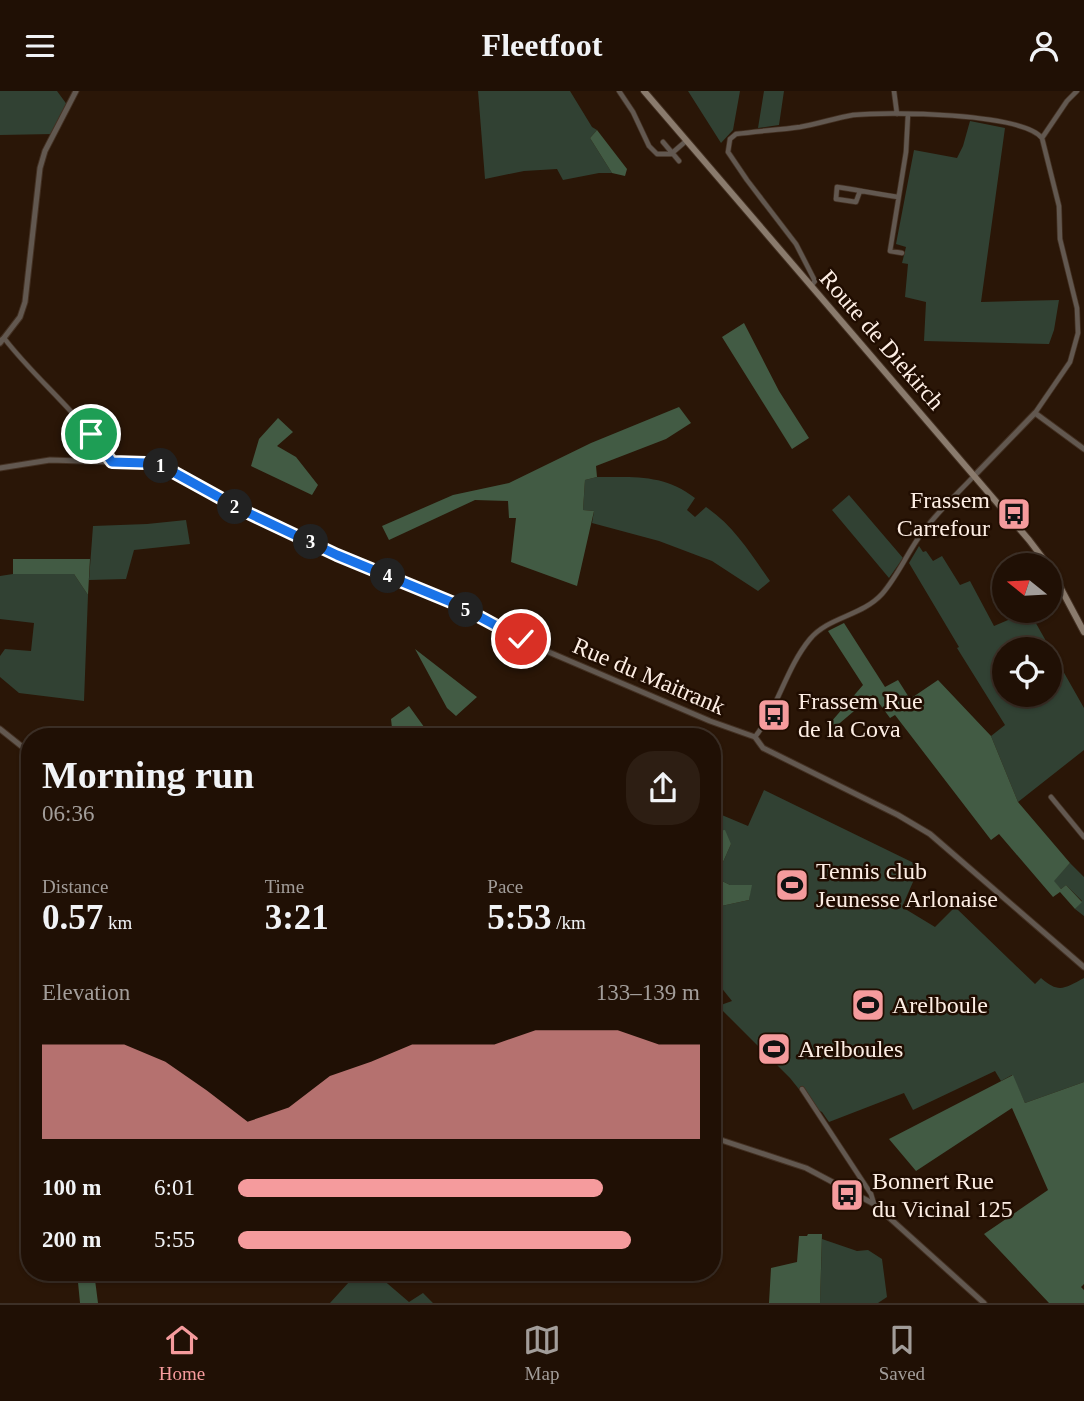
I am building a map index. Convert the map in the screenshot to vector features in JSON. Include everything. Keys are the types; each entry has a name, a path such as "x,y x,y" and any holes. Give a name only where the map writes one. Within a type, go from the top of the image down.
{"main road":[{"name":"Route de Diekirch","path":"644,91 1037,553"},
{"name":"Route de Diekirch","path":"1062,591 1084,632"}],"street":[{"path":"76,91 45,151 40,169 25,302 20,317 1,340 69,407 112,462"},
{"path":"619,91 634,111 649,146 657,154 664,156 674,152 686,141"},
{"path":"894,91 897,115"},
{"path":"1042,138 1066,101 1077,91"},
{"path":"902,253 890,251 906,152 908,114"},
{"path":"755,737 797,658 813,635 862,609 882,594 918,539 974,476 1035,414 1070,362 1078,333 1077,308 1060,239 1059,206 1042,138 1033,131 963,115 908,114 852,115 799,127 736,134 730,139 728,152 796,244 815,281 811,287"},
{"path":"663,142 679,161"},
{"path":"860,191 856,202 836,199 837,187 898,197"},
{"path":"1035,414 1084,449"},
{"name":"Rue du Maitrank","path":"0,468 50,460 146,463 166,468 242,510 337,555 456,604 537,647 710,721 755,737 763,748 898,815 930,834 1084,967"},
{"path":"0,729 21,746"},
{"path":"1051,797 1084,837"},
{"path":"802,1089 871,1194 874,1204"},
{"path":"721,1140 806,1168 874,1204 976,1300 984,1303"}],"green space":[{"path":"0,91 57,91 68,106 53,134 0,135"},
{"path":"478,91 570,91 592,127 597,130 590,138 612,173 563,180 557,169 524,171 485,179"},
{"path":"688,91 740,91 733,130 721,143"},
{"path":"764,91 784,91 779,125 758,128"},
{"path":"970,121 1005,128 981,302 1059,300 1049,344 924,341 926,302 905,297 908,264 902,263 906,247 896,244 914,150 957,158"},
{"path":"597,130 627,169 625,176 612,173 590,138"},
{"path":"744,323 779,391 809,438 792,449 722,337"},
{"path":"679,407 691,423 666,439 596,466 597,477 585,480 583,510 594,511 577,586 511,562 516,518 509,518 508,501 475,500 389,540 382,526 453,495 509,483 591,443"},
{"path":"278,418 293,432 277,446 296,457 318,485 312,495 251,466 259,439"},
{"path":"597,477 649,479 684,490 695,498 687,510 695,517 706,507 716,515 741,541 770,581 758,591 712,561 659,541 592,523 594,511 583,510 585,480"},
{"path":"849,495 903,558 889,578 832,510"},
{"path":"186,520 190,544 134,550 126,579 89,580 93,526"},
{"path":"919,546 933,561 942,556 960,585 970,581 994,626 1001,623 1036,623 1044,637 992,637 992,704 957,648 959,647 909,563"},
{"path":"13,559 90,559 88,595 74,574 13,574"},
{"path":"74,574 88,595 84,701 19,693 0,677 0,656 5,649 31,651 34,623 0,619 0,576"},
{"path":"844,623 885,687 898,680 910,699 938,680 991,736 1018,802 1070,863 1054,881 1061,889 1066,885 1082,902 1075,909 1060,892 1053,897 999,834 991,840 895,715 890,718 873,695 834,728 831,722 863,685 828,631"},
{"path":"415,649 477,697 456,716 447,708"},
{"path":"1062,669 1084,708 1084,750 1018,802 991,736 1005,725 994,707 1062,707"},
{"path":"409,706 425,728 392,728 391,719"},
{"path":"764,790 920,866 902,907 935,927 955,907 1035,984 1041,978 1062,988 1084,978 1084,1082 1025,1103 1012,1075 1001,1081 995,1071 913,1110 904,1093 829,1122 790,1078 721,1009 721,1005 732,1001 721,987 721,906 749,900 751,885 730,885 721,880 721,867 731,844 721,835 721,815 748,826"},
{"path":"721,830 725,830 731,844 721,867"},
{"path":"1070,863 1084,877 1084,916 1075,909 1082,901 1066,885 1061,889 1053,881"},
{"path":"721,880 730,885 752,885 749,900 721,906"},
{"path":"1013,1075 1025,1103 1084,1082 1084,1284 1081,1287 1084,1290 1084,1303 1049,1303 984,1234 1048,1190 1012,1108 916,1171 889,1139"},
{"path":"822,1234 820,1303 769,1303 771,1268 797,1262 799,1236"},
{"path":"822,1239 857,1251 868,1250 882,1259 887,1297 878,1303 820,1303"},
{"path":"78,1281 95,1281 98,1303 80,1303"},
{"path":"350,1281 384,1281 409,1302 423,1293 433,1303 330,1303"}],"place":[{"name":"Frassem Carrefour","path":"1014,514"},
{"name":"Frassem Rue de la Cova","path":"774,715"},
{"name":"Tennis club Jeunesse Arlonaise","path":"792,885"},
{"name":"Arelboule","path":"868,1005"},
{"name":"Arelboules","path":"774,1049"},
{"name":"Bonnert Rue du Vicinal 125","path":"847,1195"}],"route":[{"path":"91,434 112,462 146,463 166,468 242,510 337,555 456,604 521,639"}]}
